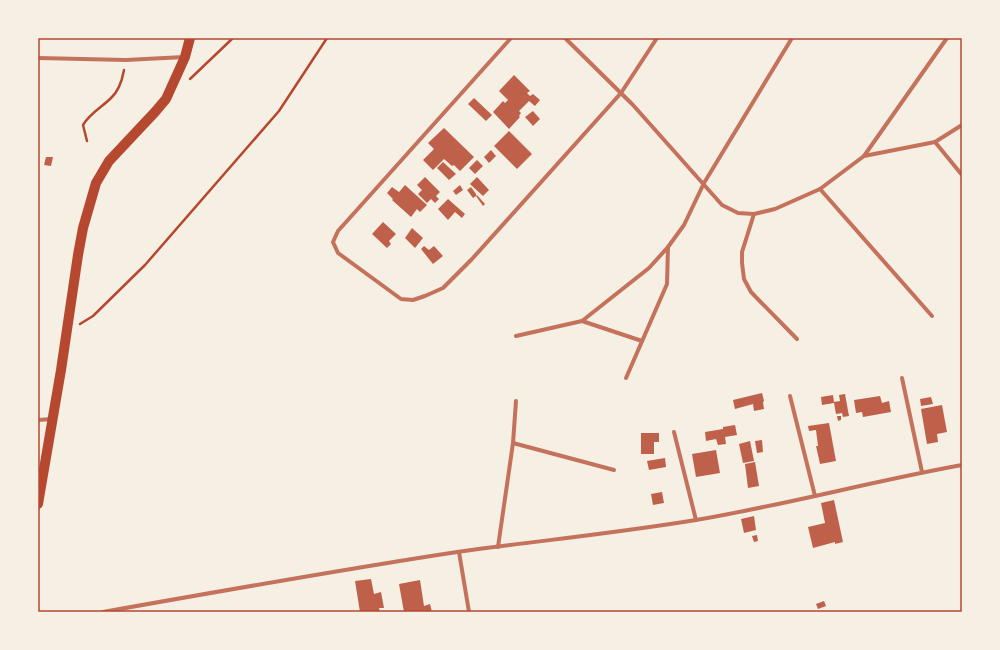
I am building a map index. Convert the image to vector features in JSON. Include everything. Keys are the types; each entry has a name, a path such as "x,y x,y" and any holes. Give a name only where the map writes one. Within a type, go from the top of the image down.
{"main road":[{"path":"38,504 83,228 96,183 109,161 166,99 185,57 190,38"}],"street":[{"path":"511,38 338,231 333,242 338,253 401,299 413,300 443,288 472,259 622,93 657,38"},
{"path":"565,38 622,93 704,183 722,205 738,213 754,214 775,209 820,189 864,156 947,38"},
{"path":"516,336 582,321 649,268 684,224 704,183 792,38"},
{"path":"38,58 126,60 185,57"},
{"path":"864,156 935,142 962,125"},
{"path":"935,142 962,175"},
{"path":"820,189 932,316"},
{"path":"754,214 742,252 744,279 751,292 797,339"},
{"path":"626,378 666,284 668,246"},
{"path":"582,321 642,342"},
{"path":"902,378 922,472"},
{"path":"790,396 815,496"},
{"path":"498,547 513,443 516,401"},
{"path":"38,420 53,419"},
{"path":"674,432 696,520"},
{"path":"513,443 614,470"},
{"path":"103,612 331,572 459,552 696,520 961,465"},
{"path":"459,552 469,612"}],"path":[{"path":"188,81 233,38"},
{"path":"67,332 93,316 145,265 279,111 327,38"},
{"path":"86,142 83,125 88,117 111,98 120,87 126,60"}],"building":[{"path":"514,75 530,91 527,93 530,96 533,94 540,100 535,106 529,101 519,111 521,113 519,116 520,117 509,129 493,112 503,101 505,103 508,100 499,91"},
{"path":"474,98 492,115 486,121 468,104"},
{"path":"533,111 540,119 533,126 525,117"},
{"path":"444,128 474,157 460,171 444,159 433,170 423,160 434,149 428,143"},
{"path":"509,131 532,154 517,169 494,146"},
{"path":"491,150 496,156 489,163 484,157"},
{"path":"46,157 53,157 51,166 44,165"},
{"path":"477,160 483,166 475,174 469,168"},
{"path":"443,162 456,174 449,180 437,168"},
{"path":"425,177 440,192 436,196 439,199 435,203 431,199 427,203 418,194 422,190 417,185"},
{"path":"477,177 489,190 483,196 470,184"},
{"path":"405,185 427,205 420,212 417,209 411,217 392,200 393,199 387,193 392,187 399,192"},
{"path":"460,185 463,190 456,195 453,191"},
{"path":"471,187 476,194 473,198 467,190"},
{"path":"477,195 485,204 483,206 476,196"},
{"path":"448,199 465,214 462,218 455,212 448,220 438,209"},
{"path":"383,222 396,234 389,241 391,244 387,248 372,234"},
{"path":"412,228 423,238 415,248 405,238"},
{"path":"424,246 429,250 434,246 443,256 433,264 421,249"},
{"path":"762,393 764,409 754,411 753,404 735,409 733,400"},
{"path":"845,394 849,416 843,417 842,413 836,414 834,403 822,405 821,397 833,395 834,402 840,401 839,395"},
{"path":"880,396 882,403 889,401 891,412 863,417 862,412 856,413 854,400"},
{"path":"931,397 933,404 921,406 920,399"},
{"path":"942,405 947,432 937,434 938,442 927,444 921,409"},
{"path":"837,416 841,416 841,420 838,421"},
{"path":"829,423 836,461 820,464 816,446 818,446 816,430 809,431 808,426"},
{"path":"735,425 737,435 725,437 726,444 718,445 716,439 706,441 705,432"},
{"path":"641,433 659,433 659,442 654,442 654,454 641,454"},
{"path":"762,440 763,452 757,453 755,441"},
{"path":"750,441 754,461 743,463 739,444"},
{"path":"716,450 720,473 696,477 692,454"},
{"path":"665,458 666,467 649,470 647,461"},
{"path":"755,462 759,486 748,488 745,464"},
{"path":"662,492 664,503 653,505 651,494"},
{"path":"834,500 843,542 835,544 835,542 813,548 808,527 825,523 821,503"},
{"path":"754,516 756,530 744,533 741,519"},
{"path":"757,535 758,541 754,542 752,536"},
{"path":"371,579 374,594 381,592 384,608 379,608 380,612 360,612 355,581"},
{"path":"420,580 424,606 430,604 432,612 404,612 399,584"},
{"path":"824,601 826,606 818,609 816,604"}]}
